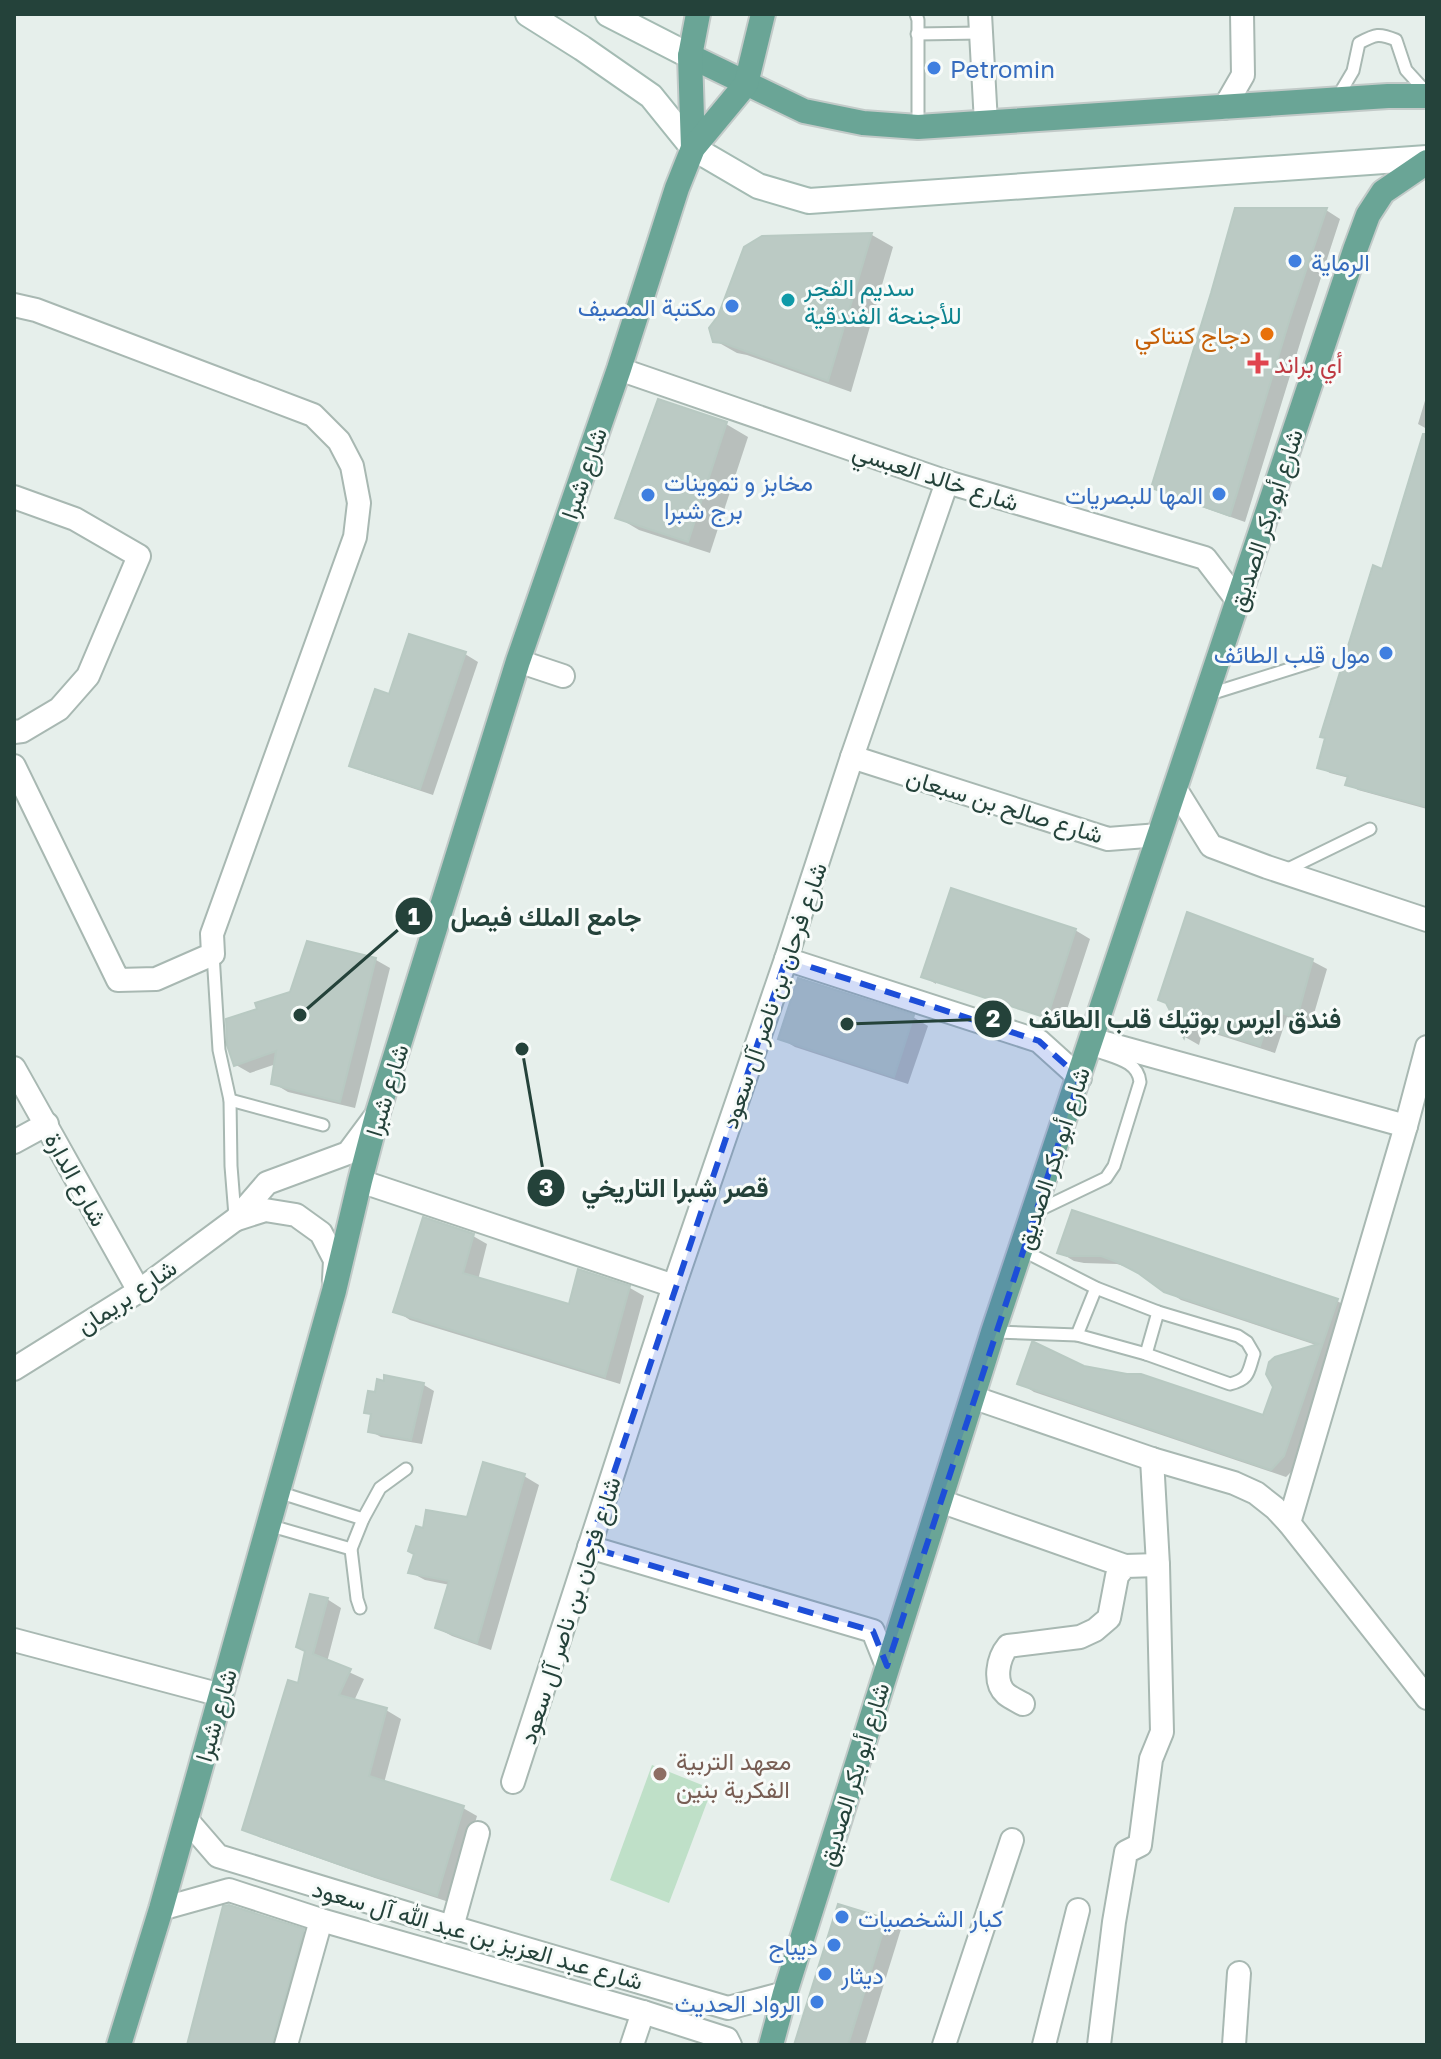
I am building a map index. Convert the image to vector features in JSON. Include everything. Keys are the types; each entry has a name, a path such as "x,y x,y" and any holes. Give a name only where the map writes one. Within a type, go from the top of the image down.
{"main road":[{"path":"528,14 651,96 693,148 758,186 809,201 1427,160"},
{"path":"608,14 804,111 863,123 918,127 1427,94"},
{"path":"693,148 690,56 698,14"},
{"path":"693,148 746,84 763,14"},
{"name":"شارع شبرا","path":"119,2045 161,1909 334,1291 378,1112 518,661 693,148"},
{"name":"شارع أبو بكر الصديق","path":"771,2045 993,1332 1368,215 1383,192 1427,160"}],"street":[{"path":"1224,108 1243,75 1242,14"},
{"path":"980,24 986,123"},
{"path":"14,305 36,310 313,415 339,441 352,466 359,503 355,537 212,934 213,954 156,979 118,980 14,766"},
{"name":"شارع خالد العبسي","path":"619,369 796,437 1205,558 1238,601"},
{"name":"شارع فرحان بن ناصر آل سعود","path":"513,1782 674,1286 947,482"},
{"path":"14,497 75,519 139,556 88,676 59,709 22,731 14,732"},
{"path":"518,661 563,676"},
{"name":"شارع صالح بن سبعان","path":"852,757 1108,839 1159,835"},
{"path":"1175,788 1211,846 1427,920"},
{"path":"786,959 1039,1041 1080,1078"},
{"path":"1090,1043 1406,1126"},
{"path":"1289,1523 1427,1047"},
{"name":"شارع الدارة","path":"14,1068 139,1291"},
{"path":"236,1219 267,1183 348,1153 378,1112"},
{"path":"14,1142 47,1124"},
{"path":"360,1181 674,1286"},
{"path":"236,1219 265,1210 296,1215 321,1233 335,1260 334,1291"},
{"name":"شارع بريمان","path":"14,1369 139,1291 236,1219"},
{"path":"972,1397 1152,1459 1234,1483 1256,1493 1289,1523 1427,1698"},
{"path":"1099,2045 1126,1852 1140,1845 1151,1759 1162,1732 1152,1459"},
{"path":"940,1501 1125,1566 1158,1565"},
{"path":"589,1547 873,1631 887,1666"},
{"path":"1023,1704 1005,1693 999,1684 1001,1654 1008,1646 1080,1637 1095,1630 1109,1618 1117,1576 1125,1566"},
{"path":"14,1640 221,1695"},
{"name":"شارع عبد العزيز بن عبد الله آل سعود","path":"186,1819 218,1856 728,2008 785,1993"},
{"path":"452,1927 478,1833"},
{"path":"944,2045 1012,1840"},
{"name":"شارع عبد العزيز بن عبد الله آل سعود","path":"161,1909 229,1890 321,1920 643,2012 727,2039 730,2045"},
{"path":"1044,2045 1078,1910"},
{"path":"286,2045 321,1920"},
{"path":"1234,2045 1239,1973"},
{"path":"632,2045 643,2012"}],"lane":[{"path":"916,14 918,127"},
{"path":"917,34 980,24"},
{"path":"1336,100 1353,71 1359,43 1374,35 1396,40 1406,70 1427,94"},
{"path":"1206,695 1315,661"},
{"path":"1282,872 1370,829"},
{"path":"213,954 219,1050 230,1100 236,1219"},
{"path":"1034,1212 1106,1178 1114,1166 1140,1082 1139,1073 1133,1065 1090,1043"},
{"path":"230,1100 323,1125"},
{"path":"993,1332 1077,1335 1146,1354 1230,1384 1247,1376 1254,1354 1247,1342 1238,1336 1158,1312 1096,1288 1022,1250"},
{"path":"1077,1335 1096,1288"},
{"path":"1146,1354 1158,1312"},
{"path":"360,1608 351,1549 380,1488 406,1469"},
{"path":"277,1492 363,1519"},
{"path":"268,1525 351,1549"}],"highlighted area":[{"path":"786,959 1039,1041 1080,1078 887,1666 873,1631 589,1547"}],"green space":[{"path":"652,1765 712,1789 669,1903 610,1880"}],"building":[{"path":"1235,208 1327,208 1230,516 1151,488"},
{"name":"سديم الفجر للأجنحة الفندقية","path":"872,233 828,381 713,342 709,328 718,316 744,247 762,236"},
{"path":"658,399 727,422 688,542 615,518"},
{"name":"مول قلب الطائف","path":"1423,434 1427,434 1427,807 1345,785 1348,776 1317,768 1325,738 1320,737 1373,565 1382,569"},
{"path":"409,634 466,652 420,789 349,766 375,689 389,694"},
{"path":"951,888 1076,929 1047,1018 921,977"},
{"path":"1187,912 1313,959 1297,1018 1272,1010 1260,1046 1188,1023 1184,1038 1166,1003 1158,1000"},
{"path":"307,941 376,958 340,1102 271,1084 276,1051 234,1066 227,1045 226,1019 257,1009 255,1003 290,992"},
{"path":"798,978 914,1015 894,1077 778,1039"},
{"path":"1072,1210 1338,1299 1284,1456 1271,1470 1017,1384 1034,1342 1084,1366 1141,1374 1263,1415 1273,1387 1266,1374 1269,1362 1275,1357 1318,1344 1164,1292 1138,1273 1101,1256 1057,1253"},
{"path":"423,1217 474,1234 463,1273 569,1304 578,1269 630,1286 605,1377 393,1312"},
{"path":"384,1375 424,1383 411,1440 368,1432 371,1414 364,1413 368,1391 375,1392 377,1379 384,1381"},
{"path":"483,1462 525,1474 477,1643 435,1628 449,1581 408,1573 414,1554 408,1551 416,1526 423,1528 426,1510 467,1517"},
{"path":"310,1594 328,1598 313,1654 351,1669 339,1695 387,1708 369,1776 464,1806 437,1896 242,1830 288,1680 298,1683 305,1651 296,1647"},
{"path":"838,1904 887,1919 848,2045 794,2045"},
{"path":"229,1905 304,1929 272,2045 187,2045 223,1906"}],"place":[{"name":"Petromin","path":"934,68"},
{"name":"الرماية","path":"1295,261"},
{"name":"سديم الفجر للأجنحة الفندقية","path":"788,300"},
{"name":"مكتبة المصيف","path":"732,306"},
{"name":"دجاج كنتاكي","path":"1267,334"},
{"name":"أي براند","path":"1258,363"},
{"name":"المها للبصريات","path":"1219,494"},
{"name":"مخابز و تموينات برج شبرا","path":"648,495"},
{"name":"مول قلب الطائف","path":"1386,653"},
{"name":"جامع الملك فيصل","path":"300,1015"},
{"name":"فندق ايرس بوتيك قلب الطائف","path":"847,1024"},
{"name":"قصر شبرا التاريخي","path":"522,1049"},
{"name":"معهد التربية الفكرية بنين","path":"660,1774"},
{"name":"كبار الشخصيات","path":"842,1917"},
{"name":"ديباج","path":"834,1945"},
{"name":"ديثار","path":"825,1974"},
{"name":"الرواد الحديث","path":"817,2002"}]}
